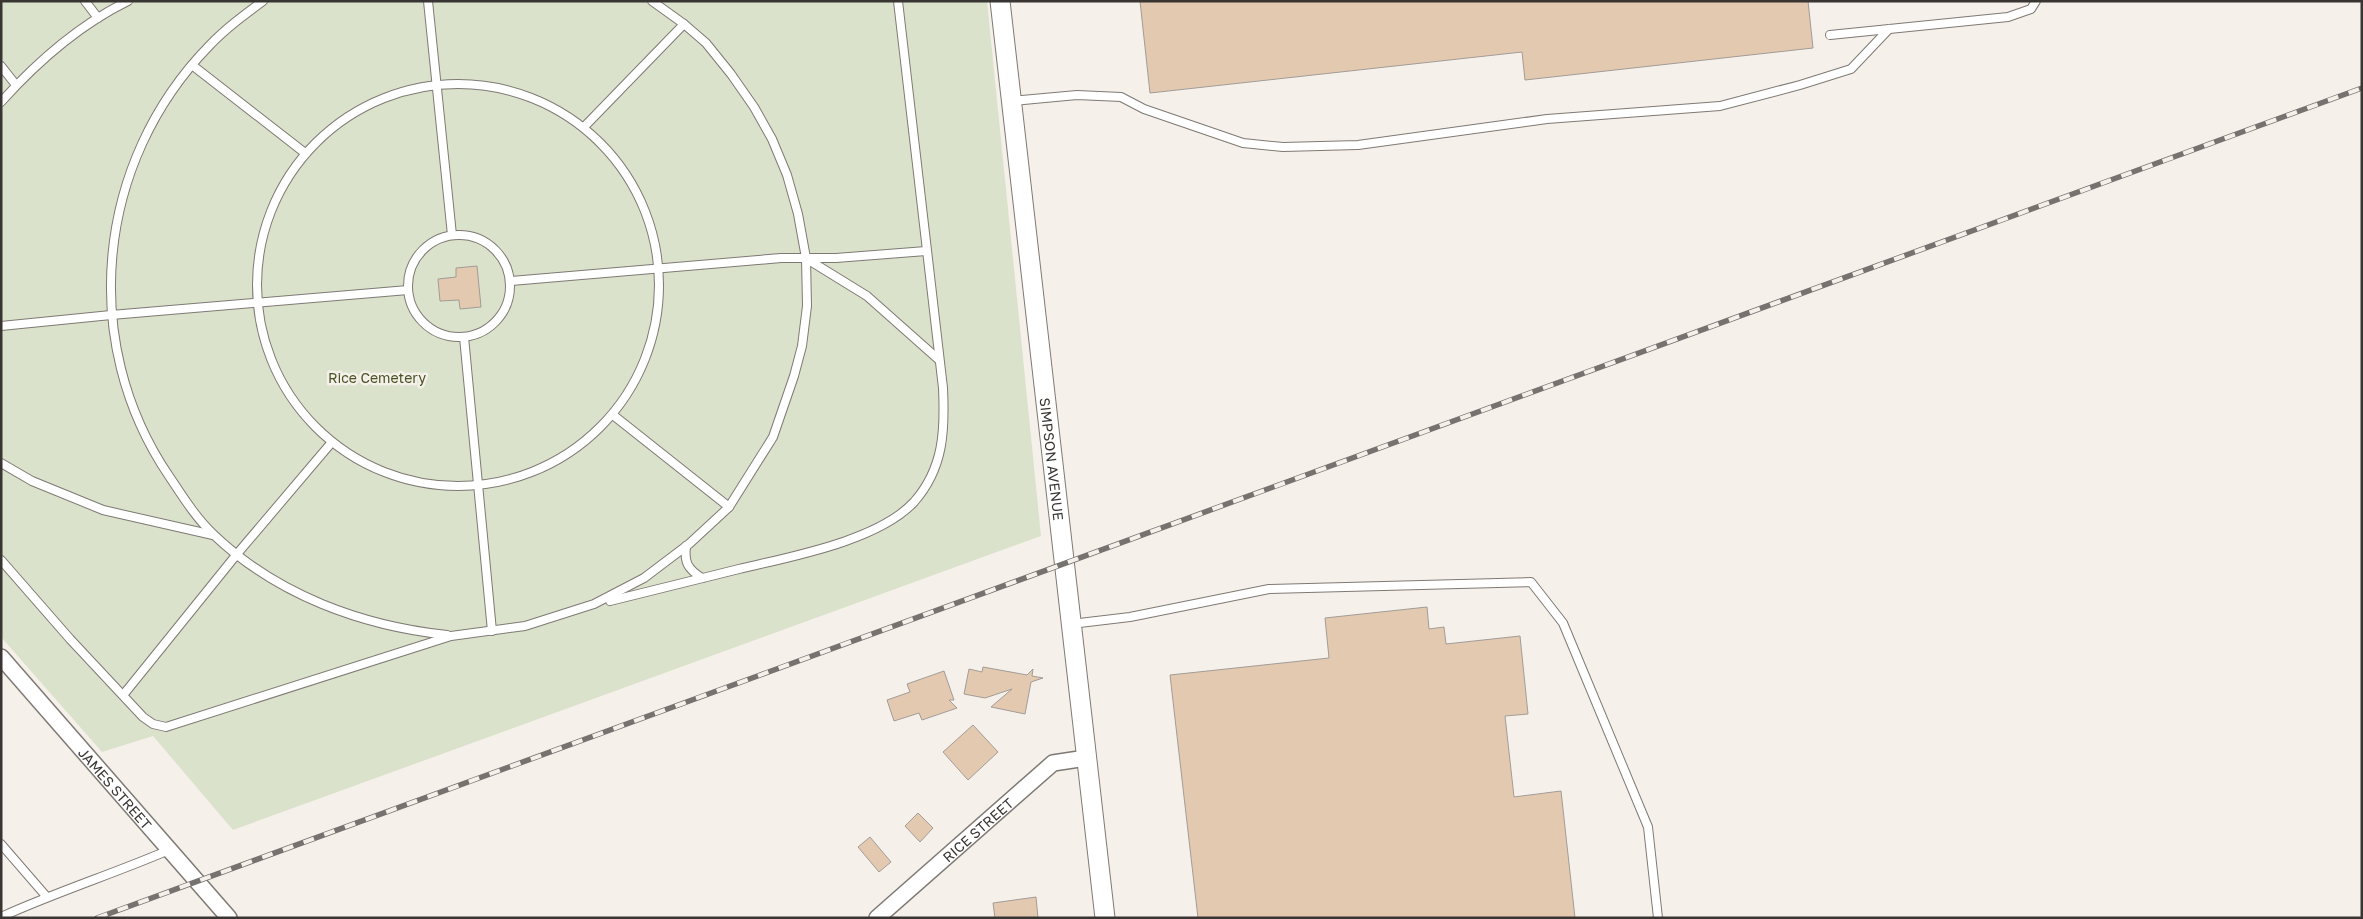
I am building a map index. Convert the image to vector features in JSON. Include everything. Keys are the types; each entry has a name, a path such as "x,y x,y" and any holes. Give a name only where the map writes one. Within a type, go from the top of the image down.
{"street":[{"name":"SIMPSON AVENUE","path":"1000,1 1105,918"},
{"name":"JAMES STREET","path":"1,658 229,918"},
{"name":"RICE STREET","path":"877,918 1053,762 1086,758"}],"lane":[{"path":"84,1 98,18"},
{"path":"1,102 51,52 98,18 128,1"},
{"path":"263,1 228,27 192,65 160,110 141,147 128,180 117,220 110,264 111,315 127,392 140,429 179,491 214,535 237,554 273,579 336,611 414,632 452,636"},
{"path":"428,1 452,235"},
{"path":"594,604 644,578 686,546 729,506 773,437 802,346 807,306 806,258 798,214 788,175 772,139 731,74 706,44 684,24 652,1"},
{"path":"1,560 70,639 124,694 143,717 153,724 166,727 452,636 525,626 594,604 851,539 889,521 914,502 931,478 940,454 945,425 898,1"},
{"path":"1830,35 2008,17 2031,9 2036,1"},
{"path":"584,126 684,24"},
{"path":"1012,101 1077,95 1121,97 1144,109 1243,143 1283,147 1358,145 1547,119 1720,106 1800,85 1851,69 1890,29"},
{"path":"192,65 305,153"},
{"path":"1,66 16,85"},
{"path":"436,84 479,84 510,91 562,112 584,126 611,154 630,179 645,207 652,234 658,269 658,303 655,331 647,359 631,390 613,415 589,439 569,454 545,469 510,480 477,487 448,487 401,480 354,459 332,442 303,413 271,361 257,303 260,254 266,228 276,201 305,153 341,119 373,101 401,90 436,84"},
{"path":"452,235 468,236 484,241 497,252 506,265 510,281 510,297 504,312 493,325 480,333 464,337 448,336 432,330 420,319 412,306 408,290 410,271 419,254 434,242 452,235"},
{"path":"510,281 781,258 926,251"},
{"path":"806,258 867,296 938,359"},
{"path":"1,326 408,290"},
{"path":"464,337 492,631"},
{"path":"613,415 729,506"},
{"path":"124,694 237,554 332,442"},
{"path":"1,463 32,481 103,510 214,535"},
{"path":"686,546 685,563 691,572 702,578"},
{"path":"1071,624 1130,618 1269,589 1531,582 1563,623 1648,826 1658,918"},
{"path":"1,844 46,896"},
{"path":"1,917 46,896 112,874 169,850"}],"green space":[{"name":"Rice Cemetery","path":"1,1 987,1 1041,536 233,830 153,736 102,752 1,637"}],"building":[{"path":"1140,1 1808,1 1813,48 1525,80 1522,52 1150,93"},
{"path":"477,266 481,307 460,309 459,300 440,301 438,279 456,277 456,268"},
{"path":"1427,607 1429,629 1444,627 1446,644 1520,636 1528,714 1505,716 1514,797 1561,791 1575,918 1198,918 1170,675 1329,658 1325,618"},
{"path":"983,667 1027,675 1033,669 1032,676 1043,678 1031,682 1025,714 991,707 1012,689 985,698 964,694 969,669 982,672"},
{"path":"944,671 954,700 949,700 957,708 922,720 919,713 894,721 887,700 910,692 907,684"},
{"path":"973,725 998,752 968,780 943,752"},
{"path":"918,813 933,828 920,842 905,826"},
{"path":"870,837 891,862 879,872 858,847"},
{"path":"1036,897 1038,918 995,918 993,903"}],"railway":[{"path":"97,918 2362,88"}]}
